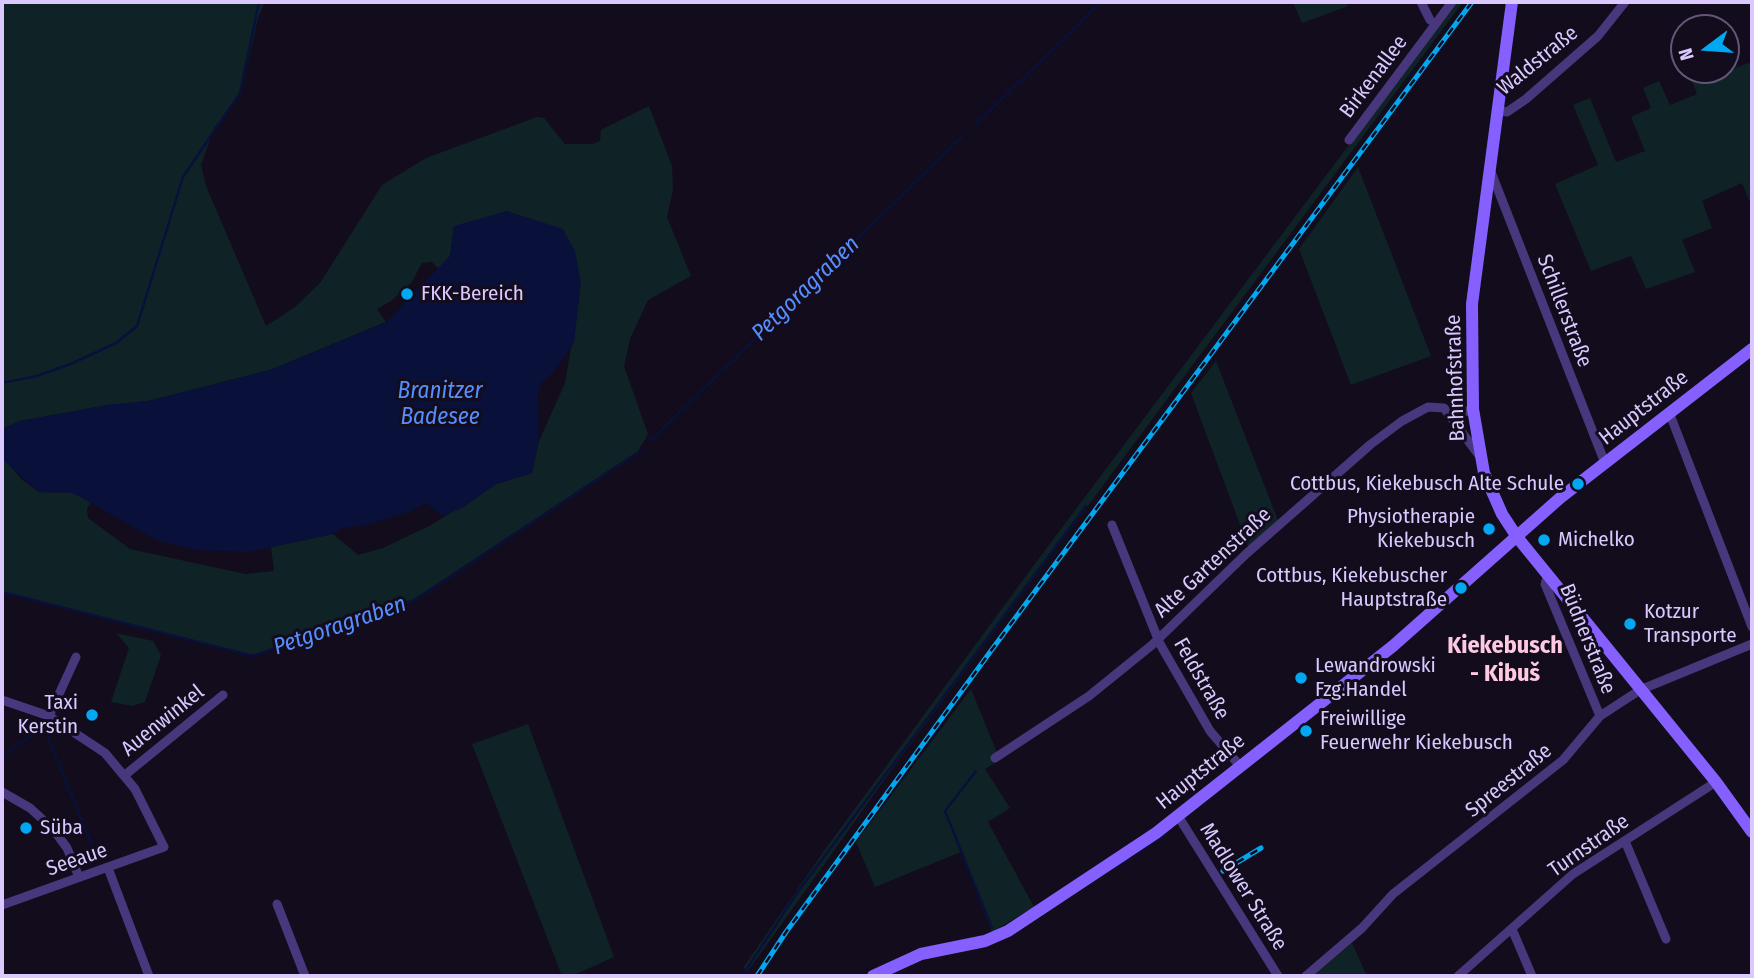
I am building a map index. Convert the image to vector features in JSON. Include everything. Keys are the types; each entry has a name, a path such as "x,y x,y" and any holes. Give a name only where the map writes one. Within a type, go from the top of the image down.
{"street":[{"path":"1421,2 1430,20"},
{"name":"Birkenallee","path":"1349,140 1452,2"},
{"name":"Bahnhofstraße","path":"1512,2 1472,304 1473,409 1478,454 1491,491 1517,537 1716,782 1752,832"},
{"name":"Waldstraße","path":"1499,111 1507,112 1526,99 1598,36 1625,2"},
{"name":"Schillerstraße","path":"1490,172 1605,463"},
{"name":"Hauptstraße","path":"873,976 909,958 985,941 1022,924 1178,816 1393,646 1559,498 1752,349"},
{"name":"Alte Gartenstraße","path":"995,758 1089,696 1158,638 1246,554 1376,440 1428,407 1444,408 1450,417"},
{"path":"1473,409 1450,417 1478,454"},
{"path":"1669,412 1752,627"},
{"name":"Feldstraße","path":"1112,525 1158,638 1210,731 1240,766"},
{"name":"Büdnerstraße","path":"1548,575 1545,584 1600,716"},
{"name":"Spreestraße","path":"1306,976 1362,928 1393,894 1563,760 1600,716 1640,690 1752,644"},
{"path":"48,716 76,657"},
{"name":"Auenwinkel","path":"125,775 223,695"},
{"name":"Auenwinkel","path":"2,700 48,716 105,753 125,775 147,809 164,847"},
{"name":"Turnstraße","path":"1458,976 1573,874 1716,782"},
{"path":"2,792 30,808 52,829 67,848 79,877"},
{"name":"Madlower Straße","path":"1178,816 1278,976"},
{"path":"1625,841 1666,939"},
{"name":"Seeaue","path":"2,905 164,847"},
{"path":"108,868 149,976"},
{"path":"277,904 305,976"},
{"path":"1512,929 1532,976"}],"green space":[{"path":"2,2 265,2 258,18 241,93 214,128 201,165 206,186 266,326 295,307 320,283 382,185 426,158 537,117 544,118 565,144 592,144 600,141 601,130 649,106 672,166 673,190 667,217 691,276 648,300 630,339 624,366 648,434 638,451 414,599 253,655 2,593 2,455 21,479 39,492 73,493 91,502 87,509 88,518 130,549 245,574 274,571 271,547 333,534 358,555 383,548 431,525 496,484 532,473 539,441 565,383 576,318 464,224 454,226 450,256 439,269 432,262 422,263 412,282 391,301 377,309 386,322 270,370 148,401 108,405 20,421 2,429"},
{"path":"1293,2 1346,2 1348,6 1302,23"},
{"path":"1456,2 1463,2 900,758 748,971 743,968 826,848 1034,565"},
{"path":"1752,62 1752,207 1742,183 1702,201 1712,228 1682,240 1695,272 1646,289 1631,256 1591,271 1555,184 1598,165 1573,105 1590,98 1616,162 1645,151 1631,117 1651,108 1643,88 1659,81 1670,105 1697,94 1693,84 1740,84 1740,66"},
{"path":"1358,167 1431,356 1351,385 1299,249"},
{"path":"1216,361 1279,523 1249,549 1191,393"},
{"path":"116,633 153,641 161,655 145,702 132,706 111,702 129,648"},
{"path":"971,689 1000,760 985,769 1010,808 988,822 1034,907 992,932 961,852 875,887 856,842"},
{"path":"528,724 614,957 572,976 562,976 472,744"},
{"path":"1352,943 1367,976 1314,975"}],"water":[{"name":"Branitzer Badesee","path":"507,211 563,229 575,251 581,283 574,343 553,373 542,382 538,393 539,441 532,473 496,484 464,507 442,516 426,503 409,512 371,524 343,528 333,534 248,552 196,550 156,540 73,493 39,492 4,461 2,429 20,421 108,405 148,401 270,370 386,322 450,256 454,226"}],"waterway":[{"path":"2,383 37,376 73,363 116,343 137,326 183,177 240,93 259,2"},
{"name":"Petgoragraben","path":"975,125 1101,2"},
{"name":"Petgoragraben","path":"650,441 962,137"},
{"name":"Petgoragraben","path":"2,592 253,656 414,601 642,450"},
{"path":"742,976 797,893 1086,506"},
{"path":"2,755 44,727 97,858"},
{"path":"976,771 945,811 992,928"},
{"path":"1138,852 1166,834"},
{"path":"1117,867 1131,857"}],"railway":[{"path":"757,976 786,932 993,648 1472,2"},
{"path":"1223,871 1261,848"}],"place":[{"name":"FKK-Bereich","path":"407,294"},
{"name":"Cottbus, Kiekebusch Alte Schule","path":"1578,484"},
{"name":"Physiotherapie Kiekebusch","path":"1489,529"},
{"name":"Michelko","path":"1544,540"},
{"name":"Cottbus, Kiekebuscher Hauptstraße","path":"1461,588"},
{"name":"Kotzur Transporte","path":"1630,624"},
{"name":"Lewandrowski Fzg.Handel","path":"1301,678"},
{"name":"Taxi Kerstin","path":"92,715"},
{"name":"Freiwillige Feuerwehr Kiekebusch","path":"1306,731"},
{"name":"Süba","path":"26,828"}],"district":[{"name":"Kiekebusch - Kibuš","path":"1505,660"}]}
